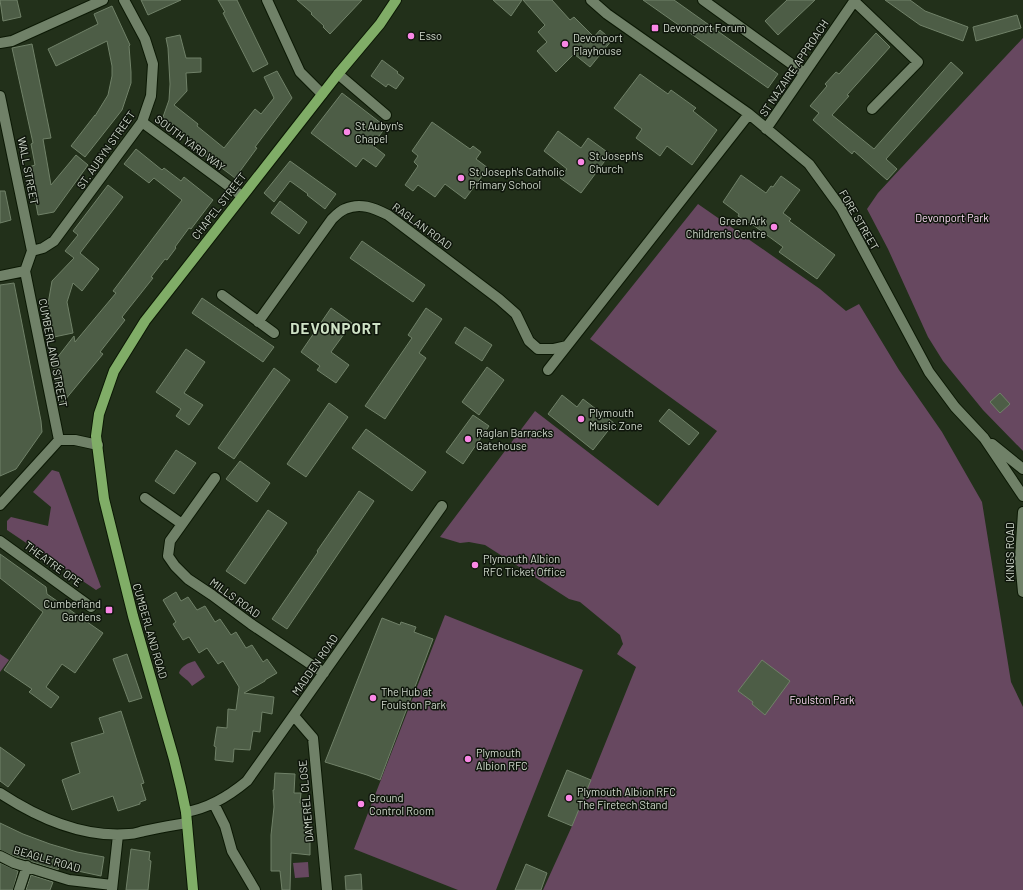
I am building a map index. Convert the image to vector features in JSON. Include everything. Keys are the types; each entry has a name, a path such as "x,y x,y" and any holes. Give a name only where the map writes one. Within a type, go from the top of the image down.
{"main road":[{"name":"CHAPEL STREET","path":"98,444 96,436 99,414 114,371 145,321 322,94 380,24 396,0"},
{"name":"CUMBERLAND ROAD","path":"98,444 104,500 131,608 174,758 186,812 193,890"}],"street":[{"path":"0,43 12,41 103,0"},
{"name":"ST. AUBYN STREET","path":"32,251 43,248 54,241 142,122 151,96 153,64 145,39 124,0"},
{"path":"267,0 300,72 322,94"},
{"name":"FORE STREET","path":"591,0 607,14 749,114 809,164 841,208 929,372 955,408 984,438 1023,496"},
{"path":"703,0 804,73"},
{"path":"854,0 918,62 872,110"},
{"name":"ST NAZAIRE APPROACH","path":"766,129 854,0"},
{"path":"338,74 386,115"},
{"name":"WALL STREET","path":"0,96 32,251"},
{"path":"548,370 749,114"},
{"name":"SOUTH YARD WAY","path":"142,122 242,196"},
{"name":"RAGLAN ROAD","path":"258,322 332,218 344,209 359,206 372,208 388,215 499,299 516,314 529,341 538,349 553,349 566,346"},
{"path":"0,276 25,272 32,251"},
{"name":"CUMBERLAND STREET","path":"25,272 52,412 59,440"},
{"path":"222,295 274,333"},
{"path":"984,438 1023,469"},
{"path":"0,505 59,440 75,440 98,444"},
{"name":"MILLS ROAD","path":"215,478 170,541 168,556 175,566 188,579 324,673"},
{"path":"145,498 182,524"},
{"name":"MADDEN ROAD","path":"186,812 199,810 214,804 231,794 247,781 442,506"},
{"name":"KINGS ROAD","path":"1023,512 1020,555 1023,592"},
{"name":"THEATRE OPE","path":"0,541 91,607"},
{"name":"DAMEREL CLOSE","path":"294,716 306,728 312,738 327,890"},
{"path":"0,793 36,814 78,830 118,835 131,834 187,823"},
{"path":"214,804 225,826 232,851 256,890"},
{"path":"112,888 118,835"},
{"name":"BEAGLE ROAD","path":"0,856 69,880 112,888"},
{"path":"19,890 27,866"}],"green space":[{"name":"Devonport Park","path":"1023,38 1023,451 983,410 943,361 928,337 888,249 867,209 878,193"},
{"name":"Foulston Park","path":"698,204 820,289 846,311 859,304 899,370 942,432 982,502 1011,682 1023,707 1023,890 543,890 572,826 636,667 617,654 623,644 620,635 580,602 569,599 485,545 469,542 460,543 440,537 535,411 658,506 717,431 590,339"},
{"path":"52,470 59,472 101,587 96,590 7,530 7,521 11,517 48,526 51,507 33,492"},
{"name":"Plymouth Albion RFC","path":"445,615 583,670 496,890 458,890 354,849"},
{"path":"0,654 9,660 0,672"},
{"path":"195,661 205,677 192,686 179,673 181,668 185,665"},
{"path":"308,862 309,877 295,878 293,863"}],"building":[{"path":"0,0 17,0 21,17 3,21"},
{"path":"141,0 181,0 148,15"},
{"path":"218,0 237,0 268,64 253,72"},
{"path":"297,0 362,0 330,34 311,14 312,13"},
{"path":"493,0 522,0 511,16"},
{"path":"523,0 552,0 570,20 574,17 594,37 600,30 612,40 590,67 574,54 556,72 537,51 547,42 538,32 545,25"},
{"path":"643,0 674,0 778,74 768,88"},
{"path":"787,0 815,0 778,35 765,21"},
{"path":"885,0 910,0 925,11 968,27 963,41 920,25"},
{"path":"112,6 130,45 131,83 122,110 85,157 71,146 95,116 108,95 112,76 112,66 107,41 56,66 48,49 98,24 94,14"},
{"path":"1017,15 1021,28 976,41 973,27"},
{"path":"876,33 890,47 847,95 849,96 832,115 874,149 951,62 963,73 886,159 897,169 887,180 854,151 852,154 813,120 819,113 810,106 827,86 825,84 836,72 839,74"},
{"path":"180,35 186,58 201,58 201,72 186,73 187,91 174,105 198,124 197,126 224,148 255,109 261,114 274,98 264,77 277,71 292,98 255,147 257,148 235,178 203,154 206,151 163,117 169,100 170,84 166,38"},
{"path":"32,44 51,138 43,139 51,185 76,155 88,165 54,212 38,215 29,167 35,165 31,144 33,143 12,48"},
{"path":"382,60 404,78 396,89 388,84 386,87 371,76"},
{"path":"640,74 668,94 671,90 696,108 693,111 717,130 692,165 667,146 660,156 636,138 642,129 614,108"},
{"path":"342,93 386,127 372,145 385,155 376,167 363,158 356,167 311,133"},
{"path":"432,122 470,149 473,146 481,152 476,159 488,168 465,199 445,184 435,197 418,185 413,191 405,185 418,166 414,162 418,156 412,151"},
{"name":"St Joseph's Church","path":"558,131 581,148 588,138 610,154 581,193 560,178 567,169 544,151"},
{"path":"136,149 162,170 164,168 181,181 184,177 213,200 191,229 189,228 167,260 165,259 151,277 153,278 122,317 125,320 100,352 103,354 60,406 53,363 74,336 75,342 116,293 113,291 182,200 154,178 149,183 124,164"},
{"path":"290,161 336,194 325,209 290,181 274,202 264,193"},
{"name":"Green Ark Children's Centre","path":"741,175 766,193 771,186 773,187 781,176 800,190 783,213 791,219 789,221 835,255 817,279 779,252 783,247 749,222 748,223 738,216 739,214 723,202"},
{"path":"108,185 123,197 80,253 99,269 82,291 73,283 67,302 73,333 54,337 48,304 52,281 74,258 65,251 78,235 73,231"},
{"path":"0,191 5,191 11,220 0,223"},
{"path":"280,201 307,222 299,234 271,213"},
{"path":"362,241 425,285 413,302 350,258"},
{"path":"14,283 42,432 16,469 0,476 0,285"},
{"path":"202,298 274,347 263,362 192,313"},
{"path":"331,308 352,323 331,352 349,365 336,383 317,370 320,366 301,352"},
{"path":"426,308 442,319 419,353 426,358 385,419 365,406 412,338 408,335"},
{"path":"465,327 492,345 482,361 455,343"},
{"path":"186,349 205,362 184,393 203,405 189,425 176,416 181,409 156,392"},
{"path":"487,367 504,380 479,415 462,402"},
{"path":"274,368 290,380 234,459 218,448"},
{"path":"1000,393 1010,404 1000,413 990,402"},
{"name":"Plymouth Music Zone","path":"562,395 577,407 583,399 614,423 593,450 548,414"},
{"path":"329,403 348,417 306,477 287,464"},
{"path":"669,409 699,433 689,445 659,421"},
{"name":"Raglan Barracks Gatehouse","path":"473,415 489,426 463,464 446,452"},
{"path":"366,429 426,472 412,491 352,448"},
{"path":"176,450 196,463 174,494 155,481"},
{"path":"240,461 270,483 257,502 226,479"},
{"path":"359,491 374,501 287,629 272,619"},
{"path":"268,510 287,523 245,584 226,571"},
{"path":"0,554 46,587 47,594 103,633 75,673 62,664 46,687 59,697 51,708 29,692 32,689 4,670 43,612 0,578"},
{"path":"176,592 181,601 188,597 197,610 205,606 215,622 220,619 231,635 236,632 246,648 252,645 263,662 267,659 277,673 244,693 274,697 272,714 262,712 260,732 253,731 250,750 234,749 233,762 215,760 216,747 214,746 217,727 227,728 228,709 236,710 239,687 223,661 218,664 207,648 199,653 189,637 183,640 173,624 176,622 163,600"},
{"name":"The Hub at Foulston Park","path":"382,618 400,625 401,622 416,627 414,632 433,639 380,780 325,762"},
{"path":"127,654 142,698 129,702 113,659"},
{"path":"762,660 790,681 765,715 752,704 753,702 738,691"},
{"path":"121,711 144,783 141,784 146,800 140,802 140,804 118,811 113,796 72,810 62,780 80,773 71,743 104,733 99,718"},
{"path":"0,747 25,765 8,787 0,781"},
{"name":"Plymouth Albion RFC The Firetech Stand","path":"567,770 591,780 572,826 548,816"},
{"path":"275,773 295,774 294,793 301,793 300,803 306,803 306,830 308,830 308,842 310,842 310,855 291,853 290,890 282,890 280,871 271,871 271,835"},
{"path":"0,823 23,834 50,844 77,852 104,857 101,876 59,867 58,870 16,857 0,850"},
{"path":"131,849 150,852 149,860 151,861 148,890 126,890"},
{"path":"0,863 18,871 13,890 0,890"},
{"path":"526,864 547,873 541,890 515,890"},
{"path":"361,874 362,890 346,890 345,876"},
{"path":"31,875 53,882 50,890 26,890"}],"place":[{"name":"Devonport Forum","path":"655,28"},
{"name":"Esso","path":"411,36"},
{"name":"Devonport Playhouse","path":"565,44"},
{"name":"St Aubyn's Chapel","path":"347,132"},
{"name":"St Joseph's Church","path":"581,162"},
{"name":"St Joseph's Catholic Primary School","path":"461,178"},
{"name":"Green Ark Children's Centre","path":"774,227"},
{"name":"Plymouth Music Zone","path":"581,419"},
{"name":"Raglan Barracks Gatehouse","path":"468,439"},
{"name":"Plymouth Albion RFC Ticket Office","path":"475,565"},
{"name":"Cumberland Gardens","path":"109,610"},
{"name":"The Hub at Foulston Park","path":"373,698"},
{"name":"Plymouth Albion RFC","path":"468,759"},
{"name":"Plymouth Albion RFC The Firetech Stand","path":"569,798"},
{"name":"Ground Control Room","path":"361,804"}],"district":[{"name":"DEVONPORT","path":"336,329"}]}
